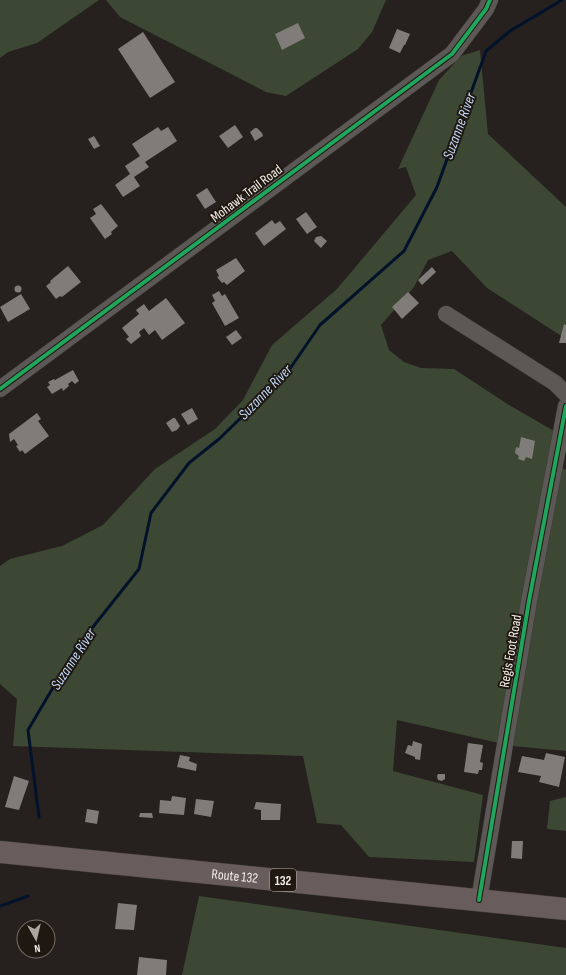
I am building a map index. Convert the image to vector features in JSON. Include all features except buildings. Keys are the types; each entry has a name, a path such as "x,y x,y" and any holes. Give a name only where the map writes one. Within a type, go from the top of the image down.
{"highway":[{"name":"Route 132","path":"0,852 566,909"}],"street":[{"name":"Mohawk Trail Road","path":"0,390 452,54 486,9 490,0"},
{"path":"446,314 555,383 566,394"},
{"name":"Regis Foot Road","path":"478,900 528,609 566,406"}],"green space":[{"path":"0,0 99,0 37,43 8,52 0,58"},
{"path":"106,0 386,0 372,32 358,49 286,96 266,92 120,17"},
{"path":"480,50 488,134 566,207 566,339 487,288 452,251 428,260 414,287 381,325 389,350 404,362 421,368 454,369 509,405 554,431 561,467 566,470 566,751 512,746 397,720 393,771 483,795 474,862 369,857 341,825 317,823 303,756 13,746 17,699 0,684 0,566 10,559 62,546 103,525 155,469 215,429 243,400 272,345 337,289 416,195 406,167 398,169 439,80 461,56"},
{"path":"566,797 566,831 547,829 550,801"},
{"path":"199,896 566,948 566,975 182,975"}],"waterway":[{"name":"Suzanne River","path":"39,817 28,730 77,647 139,569 151,513 189,463 219,439 287,373 320,325 404,251 437,187 486,51 510,31 562,0"},
{"name":"Suzanne River","path":"0,906 28,896"}],"cycle path":[{"path":"0,389 452,54 486,9 490,0"},
{"path":"479,900 529,601 566,406"}]}
